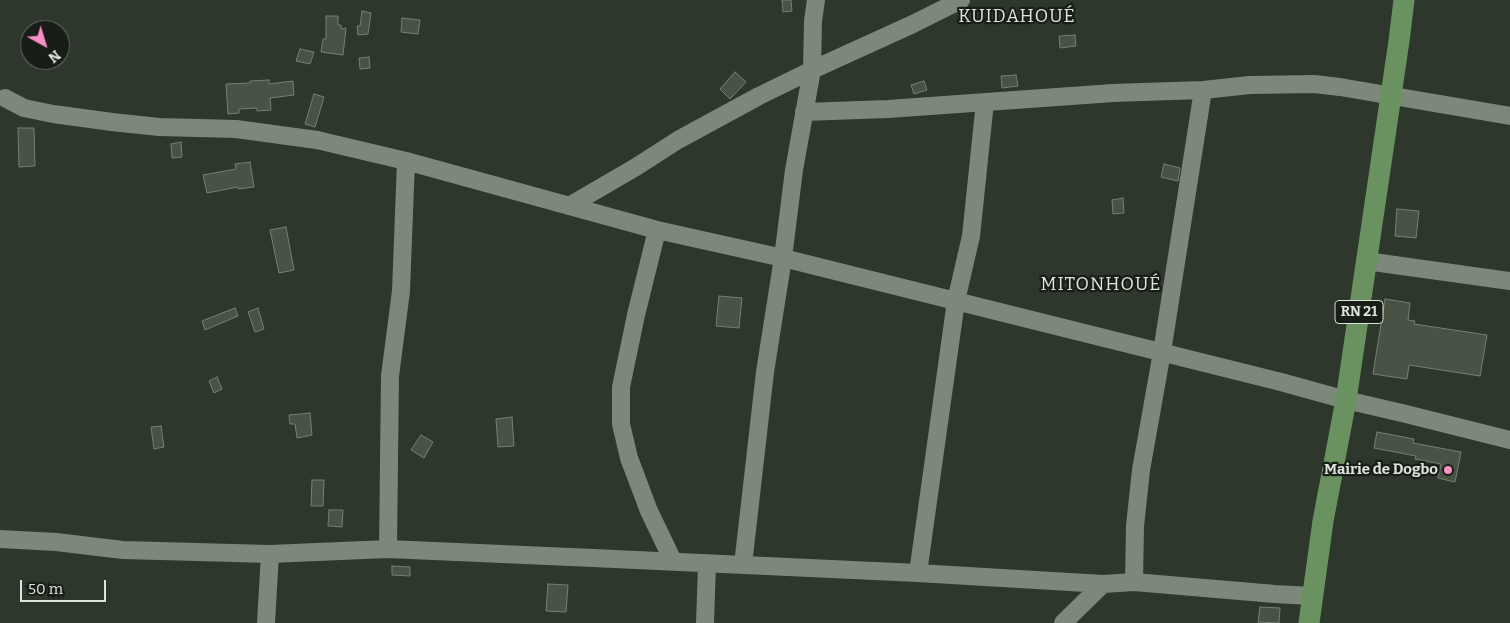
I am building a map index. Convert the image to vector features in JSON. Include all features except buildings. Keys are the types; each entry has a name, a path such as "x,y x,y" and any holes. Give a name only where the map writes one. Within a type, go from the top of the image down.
{"main road":[{"name":"RN 21","path":"1309,623 1323,521 1346,400 1404,0"}],"street":[{"path":"743,565 765,372 783,258 794,170 812,70 813,21 816,0"},
{"path":"569,206 678,140 759,96 961,0"},
{"path":"804,112 888,109 1113,93 1203,90 1250,85 1314,84 1510,116"},
{"path":"1134,582 1135,526 1141,470 1162,352 1203,90"},
{"path":"5,98 24,108 53,114 159,127 236,129 317,140 406,161 657,230 783,258 1510,440"},
{"path":"918,573 956,301 971,236 986,102"},
{"path":"388,549 390,376 401,290 406,161"},
{"path":"657,230 639,298 621,387 621,424 629,458 649,511 673,561"},
{"path":"1366,261 1510,281"},
{"path":"0,539 56,542 124,550 270,554 388,549 673,561 1103,584 1134,582 1312,596"},
{"path":"266,623 270,554"},
{"path":"705,623 707,564"},
{"path":"1063,623 1103,584"}],"place":[{"name":"Mairie de Dogbo","path":"1448,470"}],"district":[{"name":"KUIDAHOUÉ","path":"1017,17"},
{"name":"MITONHOUÉ","path":"1101,285"}]}
